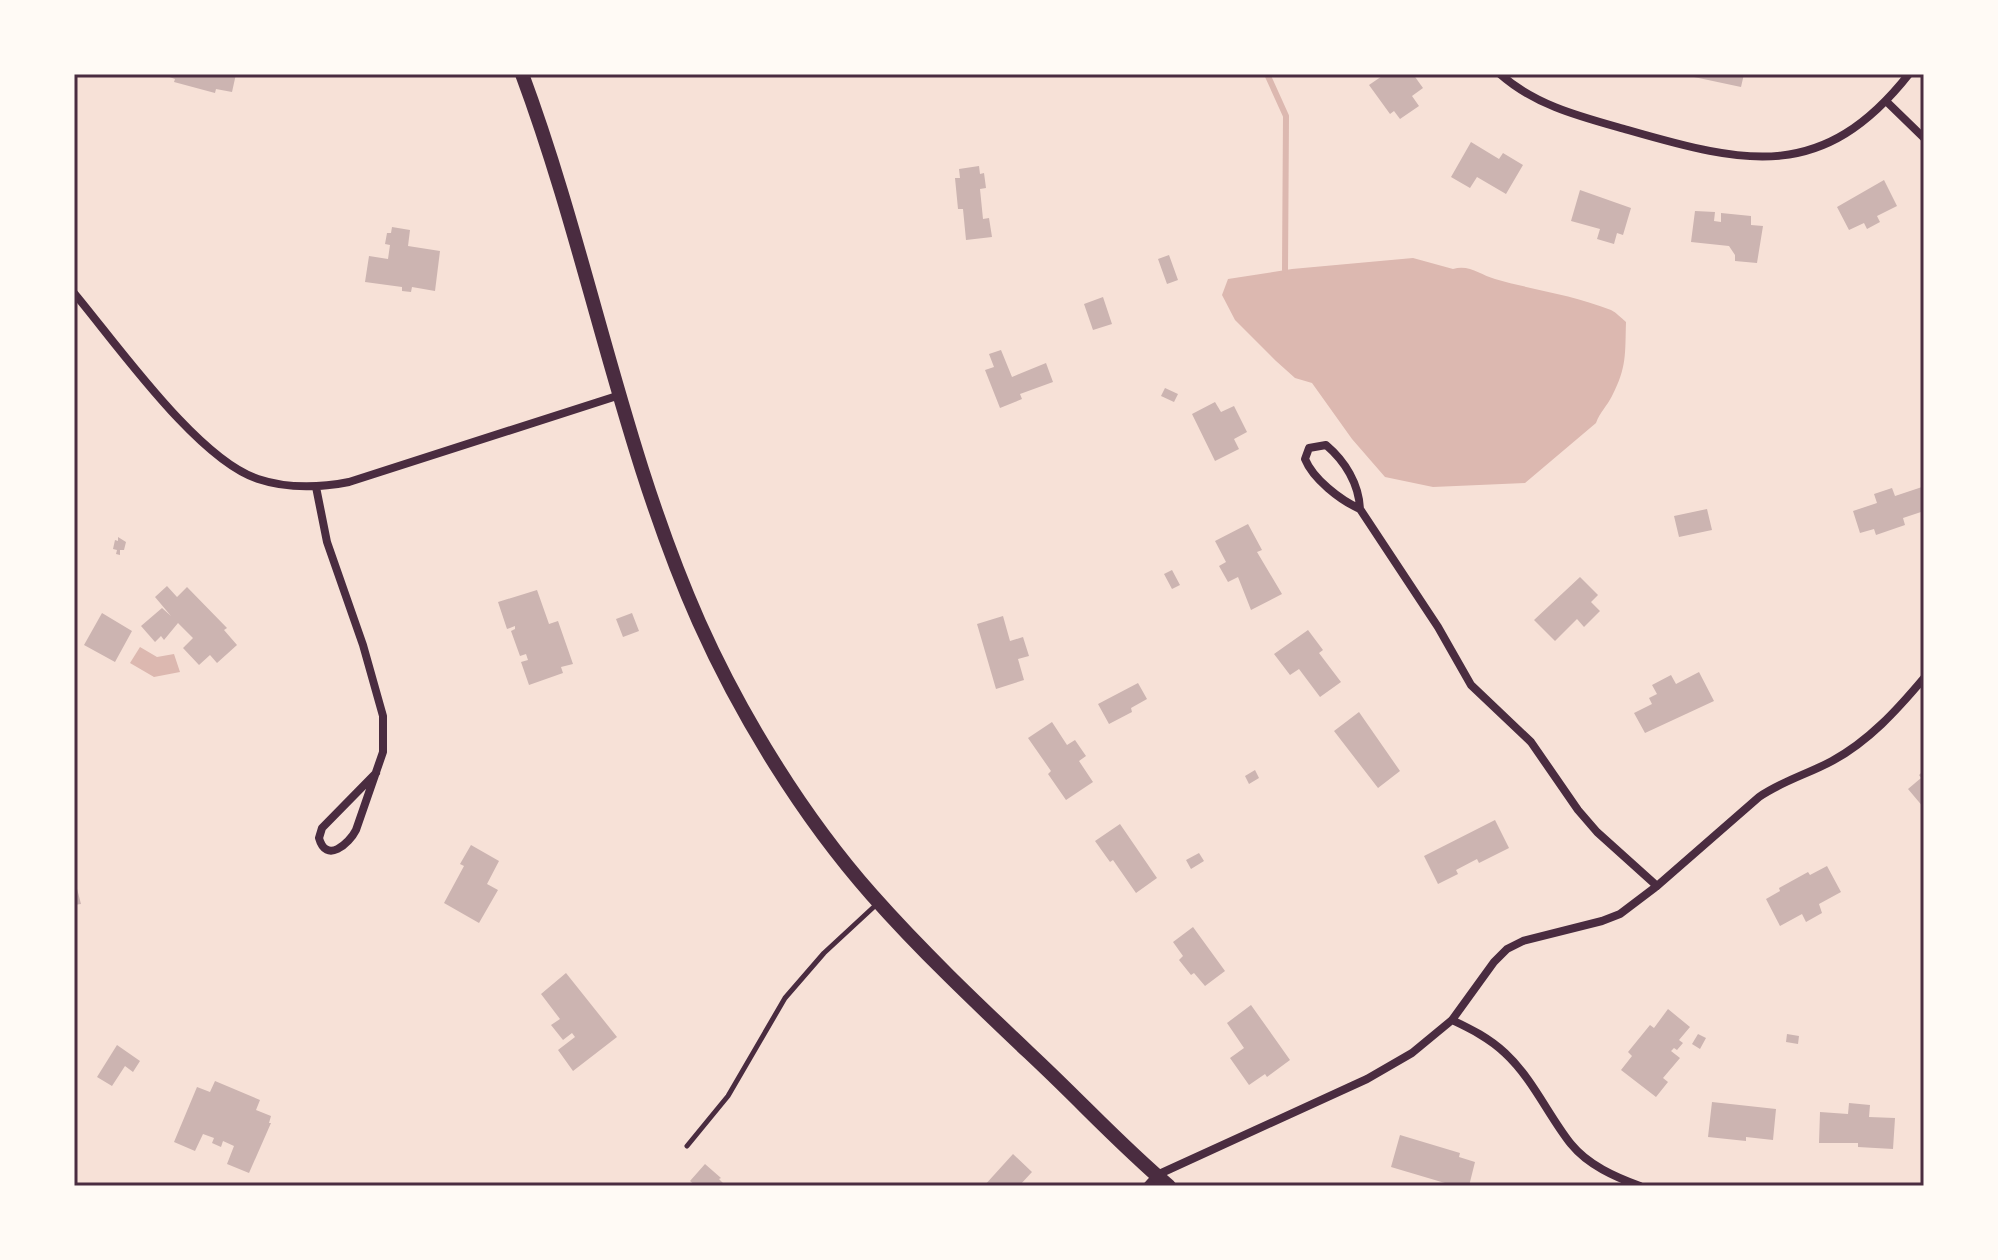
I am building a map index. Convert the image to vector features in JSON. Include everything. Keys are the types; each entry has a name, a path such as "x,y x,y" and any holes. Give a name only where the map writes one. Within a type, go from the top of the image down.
{"main road":[{"path":"522,74 659,520 699,621 775,762 878,902 923,951 1152,1181 1169,1186"}],"street":[{"path":"1500,74 1537,100 1562,111 1698,150 1752,158 1782,157 1824,143 1865,122 1887,102 1909,74"},
{"path":"1887,102 1924,138"},
{"path":"74,293 178,418 209,449 256,479 288,485 316,487 349,482 620,395"},
{"path":"1360,509 1346,501 1312,471 1305,459 1309,448 1326,445 1341,460 1357,490 1360,509 1438,627 1471,685 1531,742 1597,832 1657,886"},
{"path":"316,487 327,542 363,645 383,716 383,752 376,773 352,839 339,850 324,848 319,838 322,828 376,773"},
{"path":"1152,1181 1367,1079 1412,1053 1452,1020 1507,949 1523,941 1620,914 1657,886 1759,797 1777,785 1828,763 1872,733 1924,678"},
{"path":"1452,1020 1478,1033 1505,1053 1582,1155 1609,1173 1640,1186"}],"lane":[{"path":"687,1146 728,1096 785,998 824,953 878,902"}],"shaded area":[{"path":"1413,258 1453,269 1470,269 1495,279 1583,300 1611,310 1626,322 1620,377 1596,423 1525,483 1433,487 1385,477 1352,439 1312,383 1295,378 1276,361 1235,320 1222,295 1228,279 1292,269"},
{"path":"140,647 157,657 174,654 180,672 154,677 130,663"}],"building":[{"path":"161,74 236,74 232,92 216,89 215,93 174,82 175,79"},
{"path":"1385,74 1413,74 1423,88 1412,96 1419,106 1400,119 1394,111 1390,114 1369,85"},
{"path":"1695,74 1744,74 1741,87 1694,77"},
{"path":"1471,142 1499,159 1503,153 1523,165 1506,194 1477,177 1470,188 1451,177"},
{"path":"979,166 980,174 984,173 986,188 980,189 983,219 989,218 992,237 966,240 963,209 958,209 955,178 960,178 959,169"},
{"path":"1884,180 1897,206 1877,216 1880,222 1867,229 1864,223 1849,230 1837,207"},
{"path":"1580,190 1631,208 1623,235 1617,233 1614,244 1597,239 1600,229 1571,221"},
{"path":"1695,211 1715,212 1714,221 1721,222 1721,213 1751,216 1751,225 1763,226 1757,263 1735,261 1729,246 1691,242"},
{"path":"392,227 410,230 408,246 440,251 435,291 412,287 411,292 402,291 402,287 365,282 369,256 388,259 390,245 385,244"},
{"path":"1169,255 1178,280 1167,284 1158,259"},
{"path":"1103,297 1112,324 1093,330 1084,304"},
{"path":"1001,350 1012,377 1046,363 1053,382 1020,394 1022,399 1000,408 985,370 994,367 989,354"},
{"path":"1165,388 1178,394 1174,402 1161,396"},
{"path":"1215,402 1221,412 1234,406 1247,432 1234,439 1239,449 1215,461 1192,414"},
{"path":"1922,487 1924,511 1903,518 1905,525 1876,535 1874,529 1860,533 1853,511 1877,503 1874,494 1892,488 1895,496"},
{"path":"1707,509 1712,530 1679,537 1674,516"},
{"path":"1248,524 1262,550 1257,552 1282,594 1251,610 1238,577 1228,582 1219,566 1226,562 1215,541"},
{"path":"118,537 126,542 120,555 113,549"},
{"path":"1172,570 1180,585 1172,589 1164,574"},
{"path":"1580,577 1598,595 1591,602 1600,611 1584,627 1577,619 1555,641 1534,620"},
{"path":"167,586 177,597 187,587 227,628 224,630 237,645 217,663 210,655 199,665 183,648 193,638 178,623 164,640 161,636 155,642 141,626 162,608 171,616 155,597"},
{"path":"537,590 549,624 558,621 573,664 561,667 563,673 529,685 521,662 528,660 526,654 520,656 511,631 515,626 507,629 498,602"},
{"path":"102,613 132,631 115,662 84,645"},
{"path":"632,613 639,631 623,637 616,619"},
{"path":"1003,616 1010,641 1023,637 1029,656 1018,659 1024,680 996,689 977,624"},
{"path":"1308,630 1323,650 1319,653 1341,682 1320,697 1299,669 1290,675 1274,654"},
{"path":"1699,672 1714,701 1645,733 1634,713 1652,704 1649,698 1657,694 1652,685 1671,675 1676,684"},
{"path":"1138,683 1147,699 1131,708 1132,712 1109,724 1098,704"},
{"path":"1359,712 1400,771 1378,788 1334,731"},
{"path":"1052,722 1067,745 1075,740 1086,756 1079,761 1093,782 1066,800 1028,738"},
{"path":"1255,770 1259,778 1249,784 1245,776"},
{"path":"1924,770 1924,808 1908,789 1921,778 1919,775"},
{"path":"1495,820 1509,848 1479,863 1477,859 1438,884 1424,856"},
{"path":"1120,824 1157,878 1136,893 1095,841"},
{"path":"471,845 499,861 487,884 498,890 479,923 444,903 464,866 460,864"},
{"path":"1199,853 1204,861 1191,869 1186,860"},
{"path":"1827,866 1841,892 1819,904 1822,913 1806,922 1802,914 1780,926 1766,899 1808,872 1810,875"},
{"path":"74,877 81,904 74,905"},
{"path":"1193,927 1225,971 1205,986 1179,960 1183,956 1173,942"},
{"path":"566,973 617,1037 573,1071 558,1050 575,1037 572,1033 563,1040 551,1025 560,1019 541,994"},
{"path":"1251,1005 1290,1060 1267,1077 1265,1074 1249,1085 1230,1058 1244,1048 1227,1023"},
{"path":"1668,1009 1690,1027 1679,1040 1683,1043 1677,1050 1674,1048 1671,1051 1680,1058 1663,1078 1668,1082 1656,1097 1621,1070 1632,1056 1628,1052 1650,1025 1654,1028"},
{"path":"1698,1034 1706,1038 1700,1049 1692,1044"},
{"path":"1787,1034 1799,1036 1798,1044 1786,1042"},
{"path":"117,1045 140,1061 133,1072 125,1066 112,1086 97,1077"},
{"path":"215,1081 260,1100 256,1110 271,1116 271,1123 249,1173 227,1164 234,1146 223,1141 221,1147 212,1143 214,1138 203,1134 195,1151 174,1142 197,1087 210,1092"},
{"path":"1712,1102 1776,1109 1773,1140 1708,1137"},
{"path":"1849,1103 1870,1105 1869,1117 1895,1118 1893,1149 1858,1147 1858,1143 1819,1143 1820,1112 1848,1114"},
{"path":"1400,1135 1460,1153 1459,1157 1475,1162 1469,1186 1455,1186 1391,1167"},
{"path":"1013,1154 1032,1172 1019,1186 984,1186"},
{"path":"705,1164 726,1186 696,1186 690,1181"}],"waterway":[{"path":"1267,74 1286,116 1285,270"}]}
